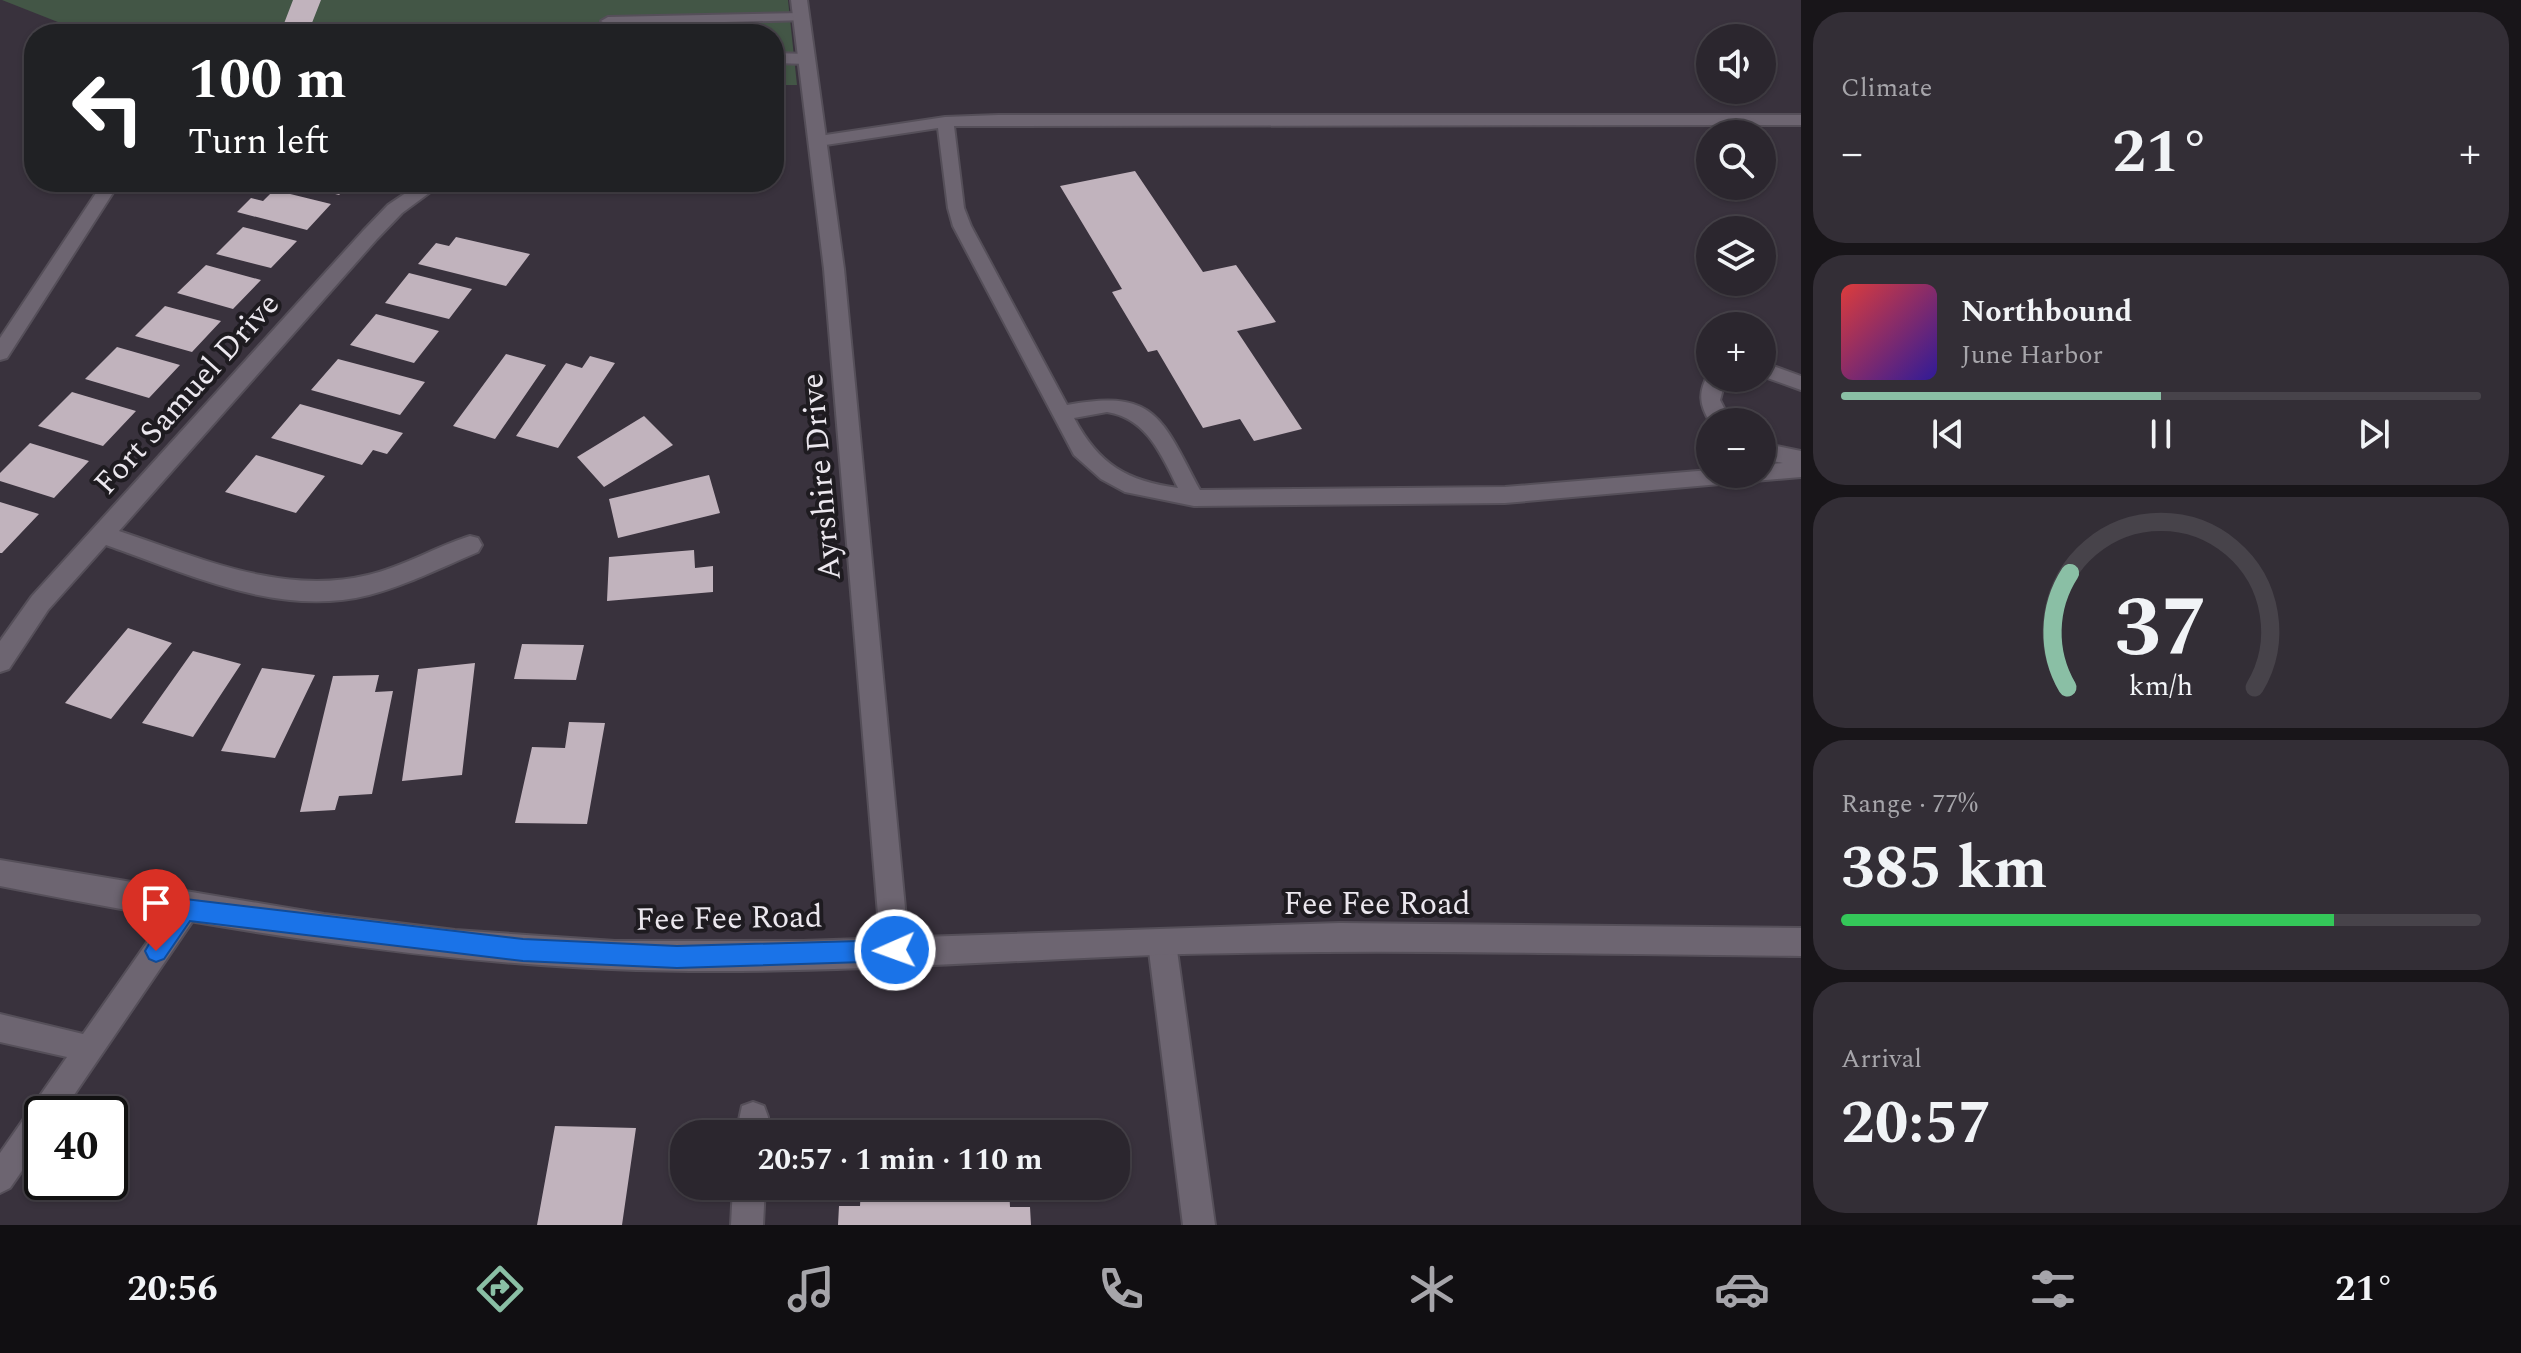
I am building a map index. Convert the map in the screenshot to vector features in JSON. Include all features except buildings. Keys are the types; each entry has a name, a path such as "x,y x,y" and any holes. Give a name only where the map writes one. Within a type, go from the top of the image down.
{"street":[{"name":"Ayrshire Drive","path":"800,9 819,141 895,950"},
{"name":"Fort Samuel Drive","path":"0,661 40,603 370,235 395,209 420,192"},
{"path":"103,535 256,584 304,592 358,588 470,545"},
{"name":"Fee Fee Road","path":"0,873 185,910 523,950 677,957 1273,938 1801,942"},
{"path":"1162,943 1199,1225"},
{"path":"747,1225 748,1200"}],"lane":[{"path":"663,24 800,9"},
{"path":"608,21 622,24"},
{"path":"784,58 807,59"},
{"path":"819,141 945,122 1801,120"},
{"path":"945,122 956,208 962,226 1081,450 1109,478 1148,492 1194,498 1505,495 1696,479"},
{"path":"0,353 105,192"},
{"path":"1776,374 1801,383"},
{"path":"1063,413 1105,405 1137,413 1157,432 1194,498"},
{"path":"1776,454 1801,459"},
{"path":"1776,472 1801,469"},
{"path":"57,1096 185,910"},
{"path":"0,1028 89,1049"},
{"path":"0,1178 24,1143"}],"green space":[{"path":"2,0 788,0 797,85 784,85 784,24 63,24"}],"route":[{"path":"156,951 185,910 406,939 523,950 677,957 895,950"}]}
